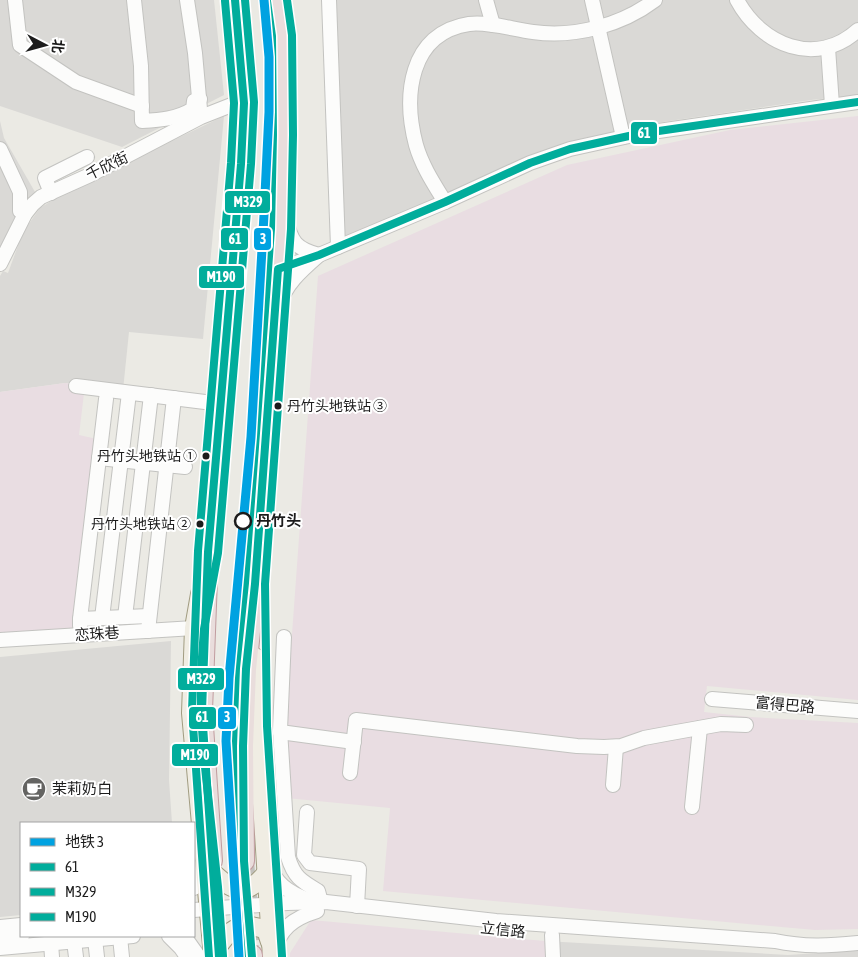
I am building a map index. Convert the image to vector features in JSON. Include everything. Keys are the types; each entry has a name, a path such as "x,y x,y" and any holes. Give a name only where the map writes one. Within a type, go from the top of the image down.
{"highway":[{"path":"207,860 202,711 208,552 242,164 244,103 235,0"},
{"path":"244,861 243,746 246,669 255,584 282,192 282,35 277,0"}],"main road":[{"path":"208,552 194,628 191,713 207,860 201,913 208,956"},
{"path":"255,584 257,726 272,953"},
{"path":"207,860 228,886 240,889 250,889 266,873"},
{"path":"208,956 225,937 239,926 252,924 266,930 272,953"}],"street":[{"path":"15,0 20,45 76,82 142,106"},
{"path":"134,0 140,48 142,121 164,120 187,112 193,109 194,102 200,99"},
{"path":"187,0 201,117"},
{"path":"329,0 338,247"},
{"path":"486,0 493,26"},
{"path":"592,0 623,137"},
{"path":"445,202 428,175 416,145 411,113 412,81 418,60 431,42 449,29 471,23 535,32 560,33 585,30 632,14 655,0"},
{"path":"737,0 755,26 768,36 797,48 828,48 844,42 858,30"},
{"path":"828,48 832,105"},
{"path":"278,269 319,255 445,202 530,163 570,149 623,137 858,102"},
{"name":"千欣街","path":"0,264 25,214 41,197 115,162 201,117 234,104 244,103"},
{"path":"0,149 20,192 20,211 25,214"},
{"path":"51,192 45,178 87,157"},
{"path":"282,192 290,235 296,245 304,251 319,255"},
{"path":"273,339 280,303 287,288 301,270 319,255"},
{"path":"76,386 221,404"},
{"path":"102,618 129,393"},
{"path":"125,617 151,395"},
{"path":"148,631 174,398"},
{"path":"79,635 106,399"},
{"path":"99,458 185,467"},
{"path":"80,619 150,616"},
{"name":"恋珠巷","path":"0,640 194,628"},
{"path":"272,953 280,934 289,924 317,905 318,891 299,879 288,857 280,732 284,637"},
{"name":"富得巴路","path":"712,699 858,712"},
{"path":"350,773 356,720 577,746 616,746 644,738 721,724 746,724"},
{"path":"692,807 700,728"},
{"path":"280,732 354,742"},
{"path":"613,785 616,746"},
{"path":"307,812 304,855 310,863 359,869 356,906"},
{"path":"264,847 274,877 281,885 295,896 317,905"},
{"path":"195,886 207,860"},
{"name":"立信路","path":"317,905 495,925 695,940"},
{"name":"立信路","path":"201,913 317,905 356,906 495,925 552,935 775,941 797,946 858,943"},
{"path":"0,927 20,926"},
{"path":"552,935 553,957"},
{"path":"3,947 26,943 52,950 74,941 116,937"},
{"path":"122,957 127,937"},
{"path":"170,937 182,948 187,957"},
{"path":"185,937 208,956"},
{"path":"95,939 97,957"},
{"path":"74,941 76,957"}],"shaded area":[{"path":"0,0 214,0 224,95 122,147 0,106"},
{"path":"322,0 858,0 858,95 811,100 649,124 567,142 348,236 331,231"},
{"path":"224,116 203,339 129,332 123,390 65,383 0,392 0,276 3,271 8,273 23,232 40,208 69,190"},
{"path":"858,116 858,700 707,686 704,712 750,717 858,723 858,929 815,930 383,891 390,808 286,798 287,703 318,276 567,165 730,130"},
{"path":"0,121 4,138 35,192 26,202 0,252"},
{"path":"65,383 85,385 79,435 97,439 76,628 0,633 0,392"},
{"path":"171,641 169,780 172,822 20,822 20,915 0,917 0,657"},
{"path":"311,920 545,941 547,957 290,957 290,953"},
{"path":"545,941 788,955 858,949 858,957 547,957"}],"tunnel":[{"path":"244,861 252,955"}],"metro line":[{"name":"3","path":"239,957 226,741 229,678 251,437 264,215 269,112 269,57 264,0"}],"transit line":[{"name":"61","path":"219,957 202,711 208,552 241,164 244,103 235,0"},
{"name":"M329","path":"223,956 218,887 204,758 201,671 204,629 218,553 251,164 254,102 245,0"},
{"name":"M329","path":"282,956 267,726 265,584 291,229 293,135 292,35 287,0"},
{"name":"M190","path":"209,957 192,711 198,551 231,163 234,103 225,1"},
{"name":"M190","path":"242,957 234,861 233,746 236,668 245,583 271,229 273,135 272,36 267,1"},
{"name":"61","path":"252,957 244,861 243,746 246,669 255,584 278,269 319,255 445,202 530,163 570,149 638,134 858,102"}],"place":[{"name":"丹竹头地铁站 ③","path":"278,406"},
{"name":"丹竹头地铁站 ①","path":"206,456"},
{"name":"丹竹头","path":"243,521"},
{"name":"丹竹头地铁站 ②","path":"200,524"},
{"name":"茉莉奶白","path":"34,789"}]}
